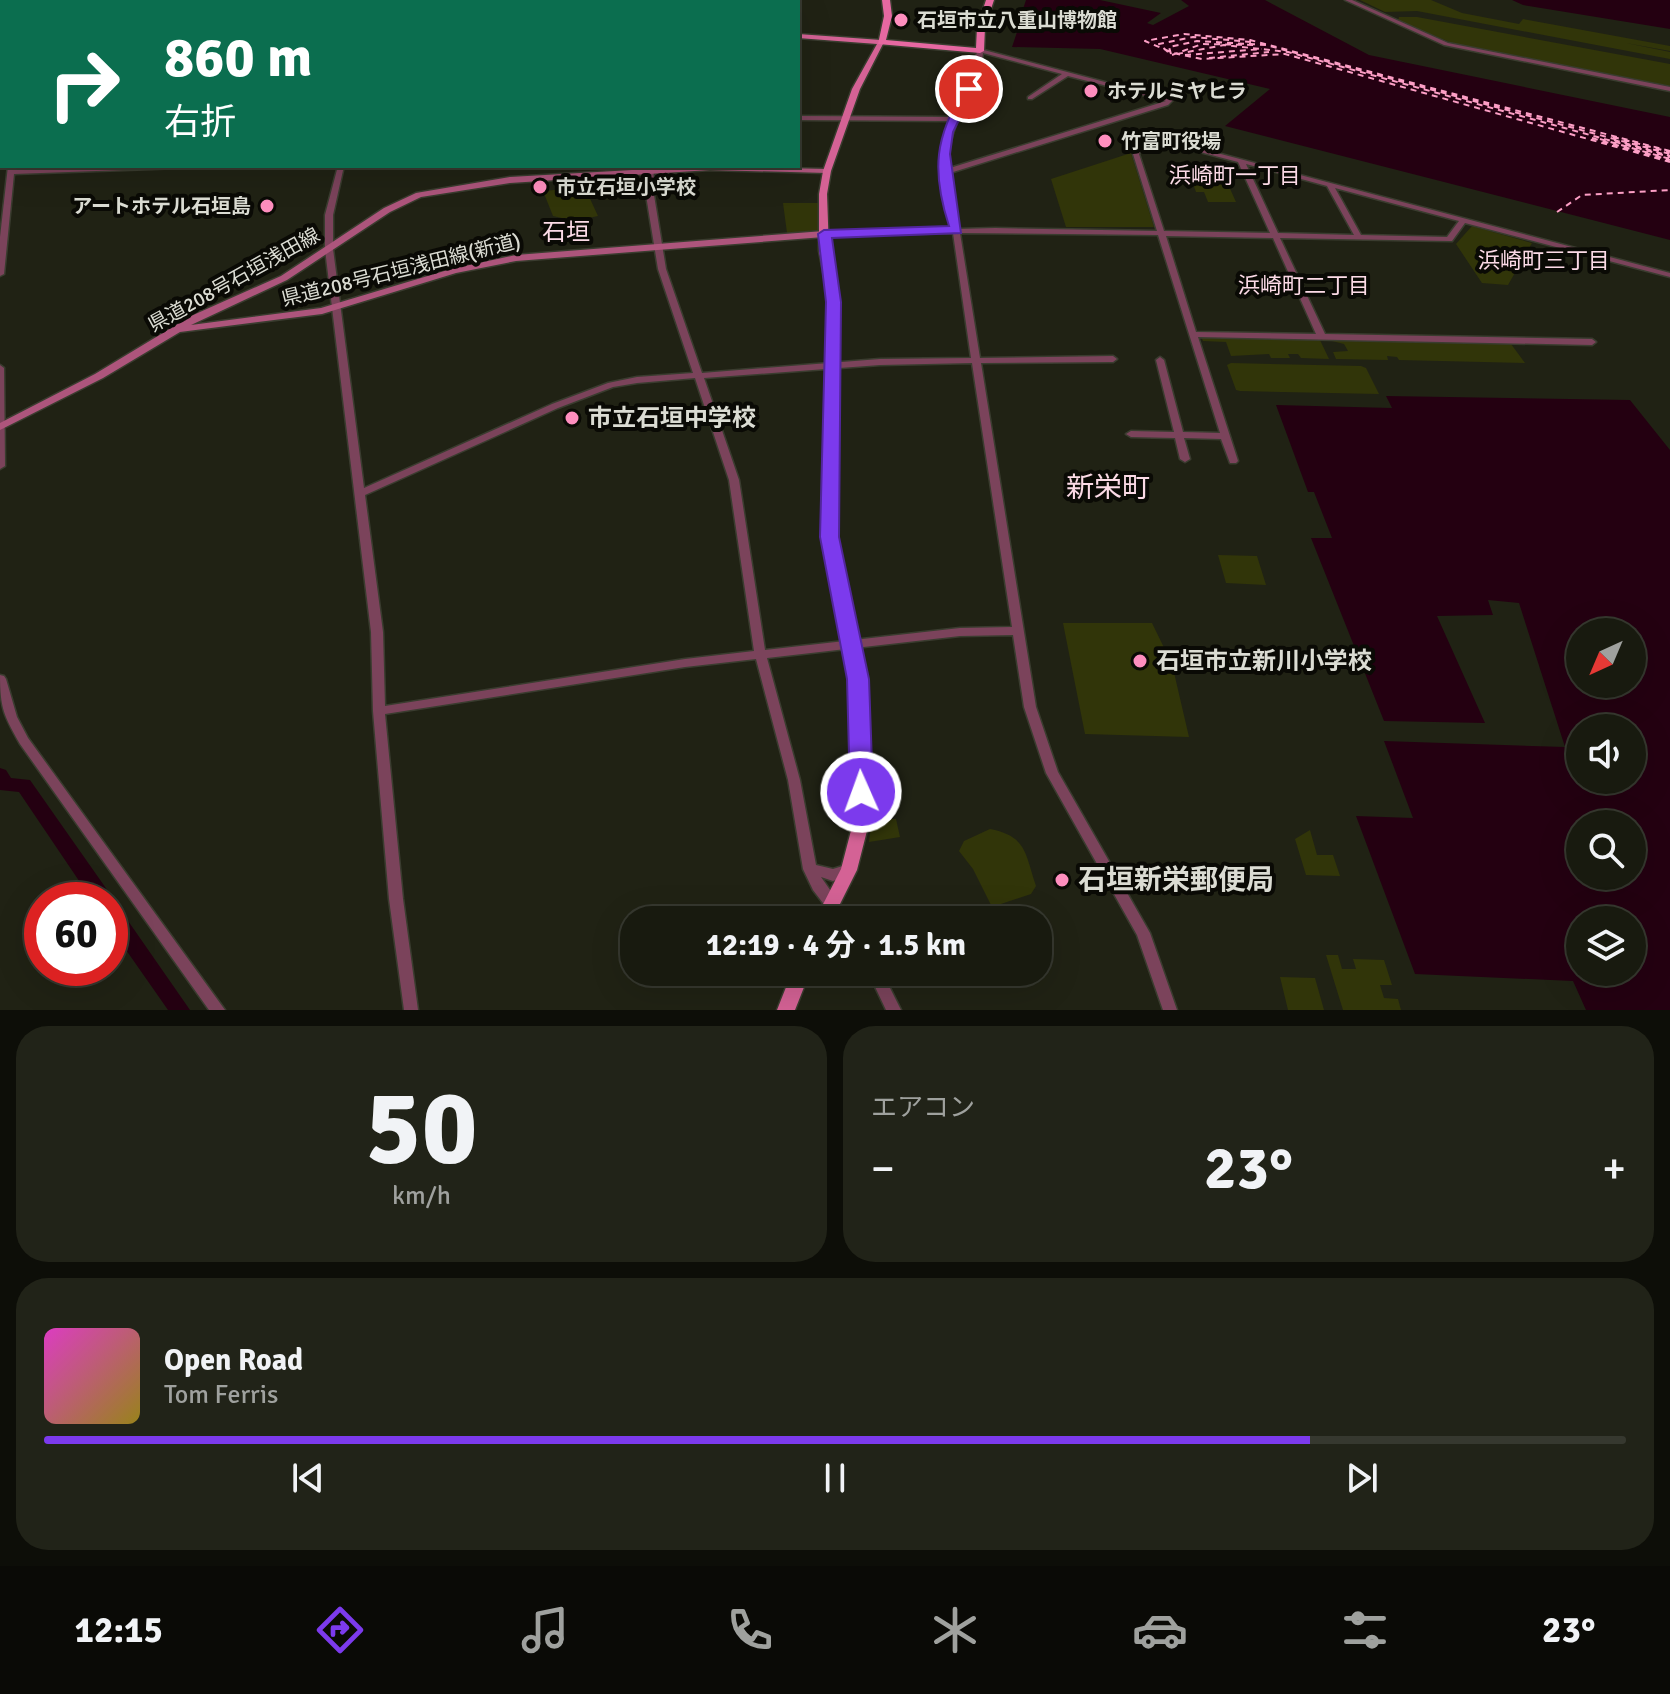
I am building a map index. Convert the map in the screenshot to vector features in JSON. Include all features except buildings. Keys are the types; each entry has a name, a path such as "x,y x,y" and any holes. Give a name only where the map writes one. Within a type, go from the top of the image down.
{"highway":[{"path":"886,0 888,16 881,42 980,51 990,0"}],"main road":[{"path":"800,36 881,42 862,75 827,171 823,194 824,234 834,302 830,537 858,679 862,819 849,870 828,906"},
{"name":"県道208号石垣浅田線","path":"1,426 99,376 178,329 284,278 395,205 419,195 510,180 711,168"},
{"name":"県道208号石垣浅田線","path":"762,168 827,171"},
{"name":"県道208号石垣浅田線(新道)","path":"178,329 272,320 335,309 495,262 824,234"},
{"path":"786,1010 795,986"}],"street":[{"path":"1348,0 1446,44 1670,89"},
{"path":"945,172 1171,102 1161,96 980,51 978,74 946,137 945,172 957,230 991,470 1030,707 1052,773 1143,933 1170,1010"},
{"path":"1030,98 1068,73"},
{"path":"800,118 953,119"},
{"path":"1233,461 1136,154 1138,149 1167,146 1241,161 1670,275"},
{"path":"1241,161 1322,337"},
{"path":"0,274 6,171 110,168"},
{"path":"341,168 329,215 329,249 377,632 379,711 399,937 411,1010"},
{"path":"651,170 649,189 658,246 695,374 706,390 734,480 760,653 794,780 810,869 833,906"},
{"path":"1330,185 1359,238"},
{"path":"824,234 957,230 1449,239 1463,220"},
{"path":"1193,334 1592,342"},
{"path":"359,494 611,385 695,374 977,359 1113,359"},
{"path":"1160,360 1185,459"},
{"path":"0,368 0,466"},
{"path":"1131,434 1226,436"},
{"path":"379,711 760,653 960,632 1018,631"},
{"path":"0,679 11,717 24,741 218,1010"},
{"path":"810,869 833,875 849,870"},
{"path":"882,986 894,1010"}],"green space":[{"path":"1360,0 1431,0 1462,13 1519,24 1523,19 1670,46 1670,51 1626,43 1670,52 1670,59 1417,11 1385,12"},
{"path":"1399,17 1417,17 1670,64 1670,86 1452,43 1398,21"},
{"path":"1131,153 1154,227 1066,227 1051,179"},
{"path":"1192,181 1227,182 1236,202 1208,202 1204,192 1196,192"},
{"path":"586,190 598,216 575,221 553,216 543,191"},
{"path":"783,203 819,203 820,230 787,233"},
{"path":"1472,226 1532,243 1508,285 1482,283 1456,244"},
{"path":"1201,337 1320,340 1329,359 1301,358 1298,354 1288,354 1290,358 1271,358 1269,354 1231,356 1226,342 1203,341"},
{"path":"1328,340 1511,344 1525,363 1399,360 1387,356 1388,360 1336,359 1333,352 1348,351 1344,344"},
{"path":"1227,365 1361,366 1366,368 1379,394 1240,391 1236,390"},
{"path":"1218,555 1257,556 1266,585 1226,583"},
{"path":"1063,623 1152,623 1172,664 1189,737 1085,734"},
{"path":"883,815 884,819 896,819 900,837 869,842 872,816"},
{"path":"990,829 1011,836 1026,856 1036,886 1031,894 992,906 973,869 959,851 964,841"},
{"path":"1310,830 1317,855 1333,855 1340,876 1306,875 1295,839"},
{"path":"1326,955 1338,955 1342,969 1356,969 1353,959 1384,960 1392,985 1380,985 1384,998 1398,999 1401,1010 1343,1010"},
{"path":"1280,977 1315,978 1324,1010 1288,1010"}],"shaded area":[{"path":"1026,0 1100,0 1161,13 1147,23 1153,25 1189,6 1181,0 1265,0 1369,55 1670,117 1670,240 1225,126 1270,89 1100,49 1012,47 1020,23 1052,25 1053,22 1020,18"},
{"path":"1512,0 1670,0 1670,29 1523,5"},
{"path":"1386,396 1630,400 1670,450 1670,1010 1586,1010 1575,986 1646,986 1646,906 1566,906 1566,981 1415,974 1356,816 1413,818 1384,741 1565,747 1519,603 1488,600 1493,615 1437,616 1485,723 1384,721 1311,538 1332,538 1314,492 1308,492 1276,405 1392,408"}],"waterway":[{"path":"0,775 6,785 24,785 91,882"},
{"path":"128,936 180,1010"}],"ferry route":[{"path":"1166,50 1145,41 1184,34 1250,40 1670,151"},
{"path":"1166,50 1159,44 1193,37 1251,42"},
{"path":"1170,52 1169,47 1197,41 1266,45 1670,154"},
{"path":"1176,54 1202,44 1256,45"},
{"path":"1177,54 1224,45 1261,49"},
{"path":"1185,55 1261,49"},
{"path":"1261,49 1288,52 1670,157"},
{"path":"1166,50 1170,52"},
{"path":"1170,52 1176,54"},
{"path":"1209,58 1269,52"},
{"path":"1172,55 1176,54"},
{"path":"1177,54 1202,59 1285,54 1670,162"},
{"path":"1613,137 1670,152"},
{"path":"1592,138 1670,160"},
{"path":"1600,139 1670,159"},
{"path":"1614,140 1670,156"},
{"path":"1557,212 1582,195 1670,190"}],"place":[{"name":"石垣市立八重山博物館","path":"901,20"},
{"name":"ホテルミヤヒラ","path":"1091,91"},
{"name":"竹富町役場","path":"1105,141"},
{"name":"市立石垣小学校","path":"540,187"},
{"name":"アートホテル石垣島","path":"267,206"},
{"name":"市立石垣中学校","path":"572,418"},
{"name":"石垣市立新川小学校","path":"1140,661"},
{"name":"石垣新栄郵便局","path":"1062,880"}],"district":[{"name":"浜崎町一丁目","path":"1235,175"},
{"name":"石垣","path":"566,232"},
{"name":"浜崎町三丁目","path":"1544,260"},
{"name":"浜崎町二丁目","path":"1304,285"},
{"name":"新栄町","path":"1108,488"}],"route":[{"path":"861,792 858,679 830,537 834,302 824,251 824,234 957,230 949,205 944,154 947,132 969,89"}]}
